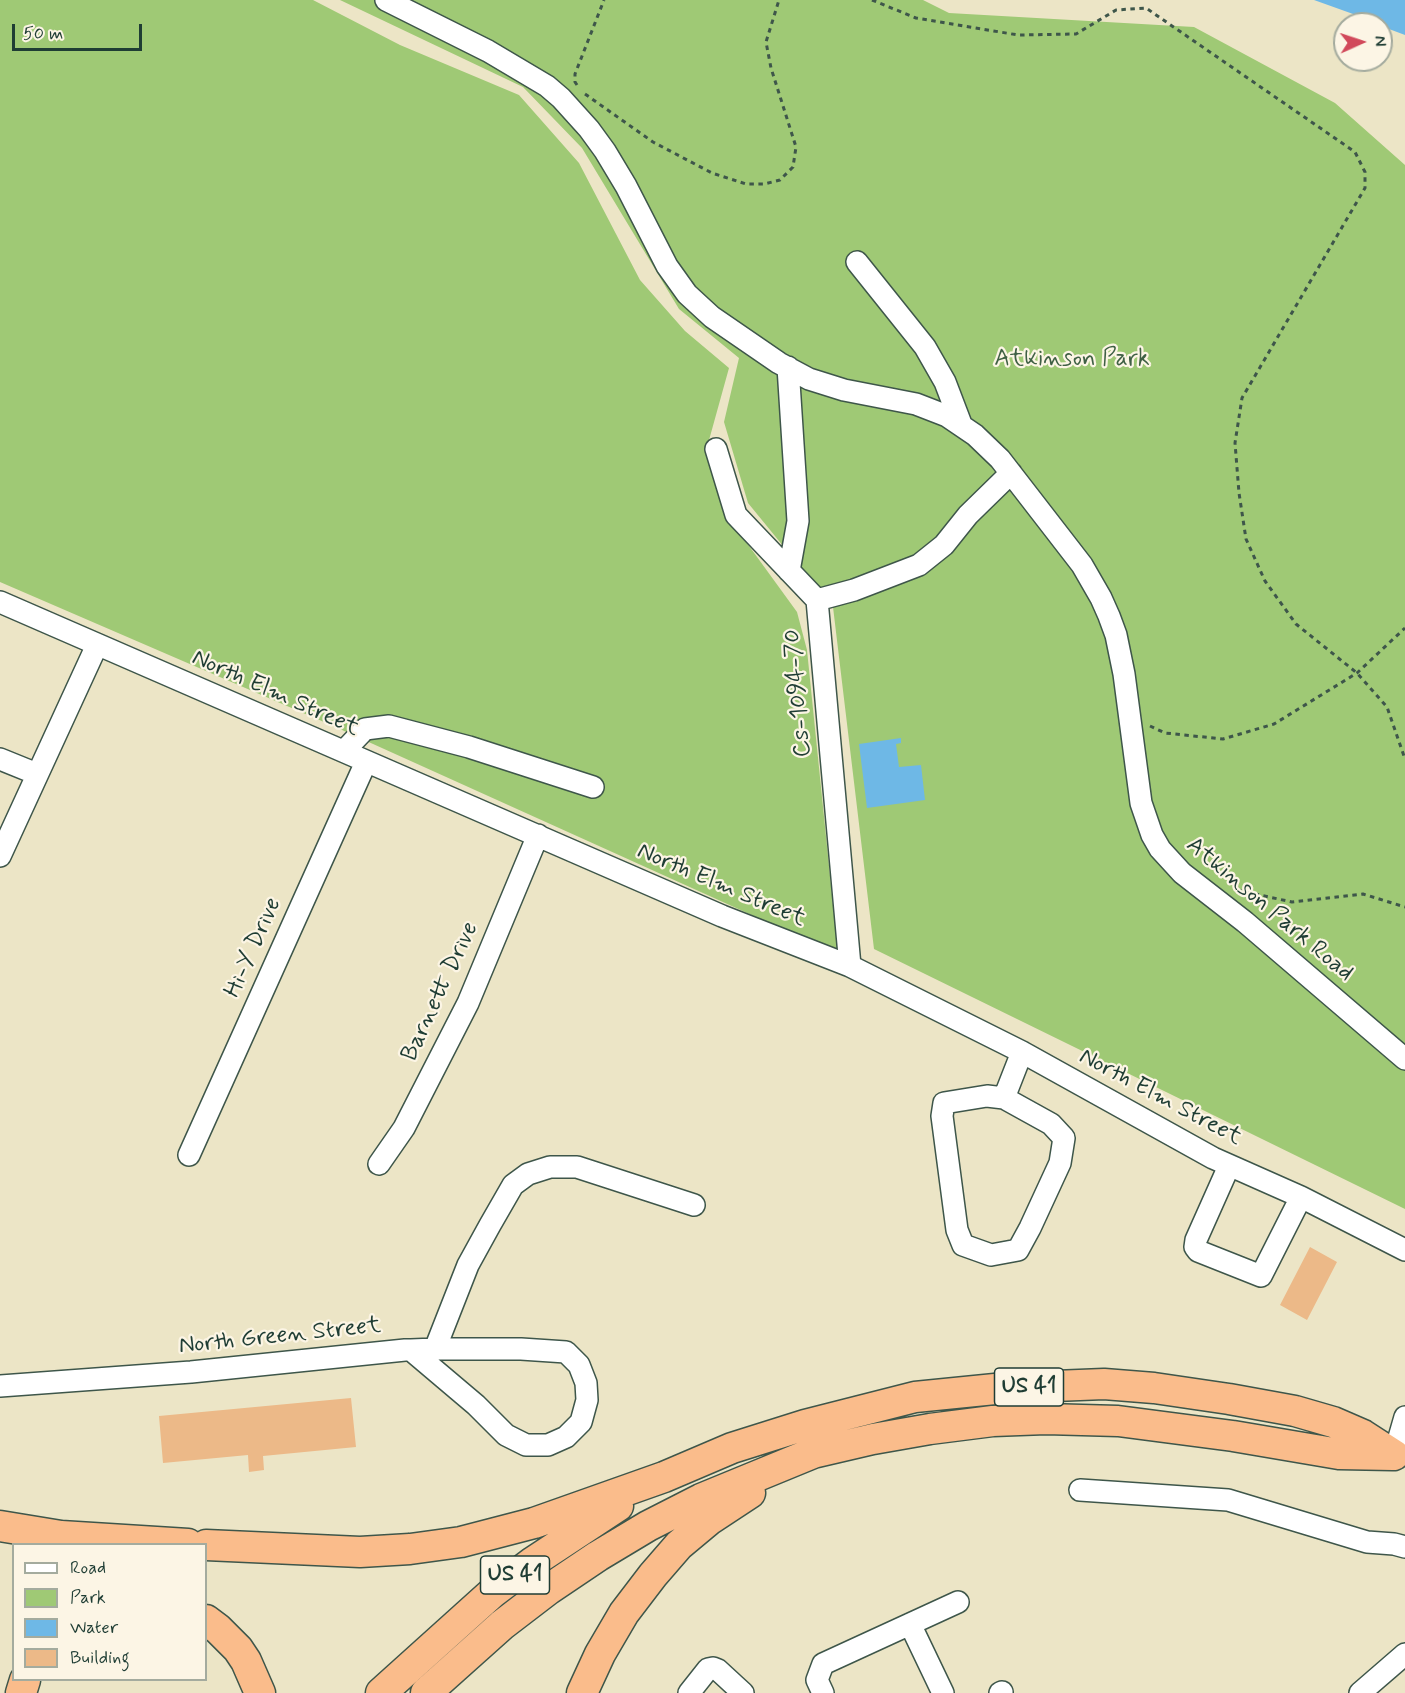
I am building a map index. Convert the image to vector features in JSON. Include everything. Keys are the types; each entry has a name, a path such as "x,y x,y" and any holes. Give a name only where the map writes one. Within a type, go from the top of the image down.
{"highway":[{"name":"US 41","path":"381,1693 492,1593 575,1533 664,1477 732,1448 795,1428 915,1397 1005,1388 1104,1384 1154,1388 1295,1411 1364,1435 1400,1457"},
{"name":"US 41","path":"426,1693 502,1625 597,1556 701,1499 813,1453 930,1429 993,1421 1046,1419 1118,1421 1233,1436 1339,1454 1400,1457"},
{"path":"582,1693 600,1654 624,1613 679,1545 709,1520 813,1453"},
{"path":"207,1545 360,1552 410,1549 461,1542 534,1523 664,1477"},
{"path":"0,1526 61,1536 160,1543"},
{"path":"207,1621 238,1649 260,1693"}],"street":[{"name":"Atkinson Park Road","path":"386,0 488,51 554,92 589,129 605,151 626,186 667,266 687,294 712,317 809,379 844,390 932,409 961,424 1000,459 1082,565 1101,598 1116,635 1124,674 1141,803 1152,835 1160,849 1182,873 1245,922 1405,1059"},
{"path":"857,262 925,347 945,382 961,424"},
{"path":"788,367 798,521 789,571"},
{"name":"Cs-1094-70","path":"716,449 736,515 817,600 850,966"},
{"path":"817,600 854,590 919,565 944,545 968,515 1011,473"},
{"name":"North Elm Street","path":"0,602 722,916 850,966 1022,1052 1213,1158 1301,1197 1405,1250"},
{"path":"0,856 97,645"},
{"path":"344,751 365,729 389,726 470,747 593,787"},
{"path":"0,759 37,774"},
{"name":"Hi-Y Drive","path":"189,1155 366,762"},
{"name":"Barnett Drive","path":"379,1164 404,1128 468,1003 538,835"},
{"path":"1004,1098 1022,1052"},
{"path":"987,1096 1004,1098 1051,1124 1064,1138 1060,1163 1018,1250 991,1255 963,1245 957,1230 942,1116 944,1103 987,1096"},
{"path":"1229,1166 1196,1240 1195,1247 1198,1251 1261,1276 1301,1197"},
{"path":"435,1349 468,1265 513,1185 528,1174 550,1167 577,1167 694,1205"},
{"name":"North Green Street","path":"0,1386 191,1372 411,1350 521,1348 566,1352 579,1365 586,1383 587,1400 581,1422 566,1437 548,1445 526,1445 506,1435 476,1405 411,1350"},
{"path":"1400,1457 1405,1417"},
{"path":"1080,1490 1228,1500 1367,1542 1405,1547"},
{"path":"823,1693 817,1680 823,1664 958,1602"},
{"path":"910,1624 943,1693"},
{"path":"1360,1693 1404,1657"},
{"path":"689,1693 708,1669 713,1668 743,1693"}],"path":[{"path":"604,0 575,74 574,82 584,94 653,142 712,173 746,184 764,184 780,180 793,167 796,147 771,68 766,42 779,0"},
{"path":"872,0 916,18 1018,35 1076,34 1116,10 1146,8 1355,152 1365,172 1365,188 1242,398 1235,443 1239,492 1246,539 1265,581 1296,624 1357,673 1387,707 1405,759"},
{"path":"1129,716 1165,733 1223,739 1274,724 1357,673 1405,628"},
{"path":"1233,888 1292,902 1364,894 1405,907"}],"green space":[{"path":"0,0 313,0 400,45 519,95 579,163 640,280 685,331 729,368 706,451 728,517 797,612 807,650 838,954 331,725 0,582"},
{"name":"Atkinson Park","path":"340,0 923,0 949,13 1194,27 1335,103 1405,165 1405,1209 874,949 833,607 748,503 724,422 739,358 679,309 582,148 523,87"}],"water":[{"path":"1314,0 1405,0 1405,35 1393,30 1393,12 1348,12"},
{"path":"901,738 901,743 896,744 899,767 921,765 925,800 867,808 859,744"}],"building":[{"path":"1310,1247 1337,1262 1307,1320 1280,1305"},
{"path":"351,1398 356,1447 263,1456 264,1470 249,1472 248,1455 163,1463 159,1416"}]}
